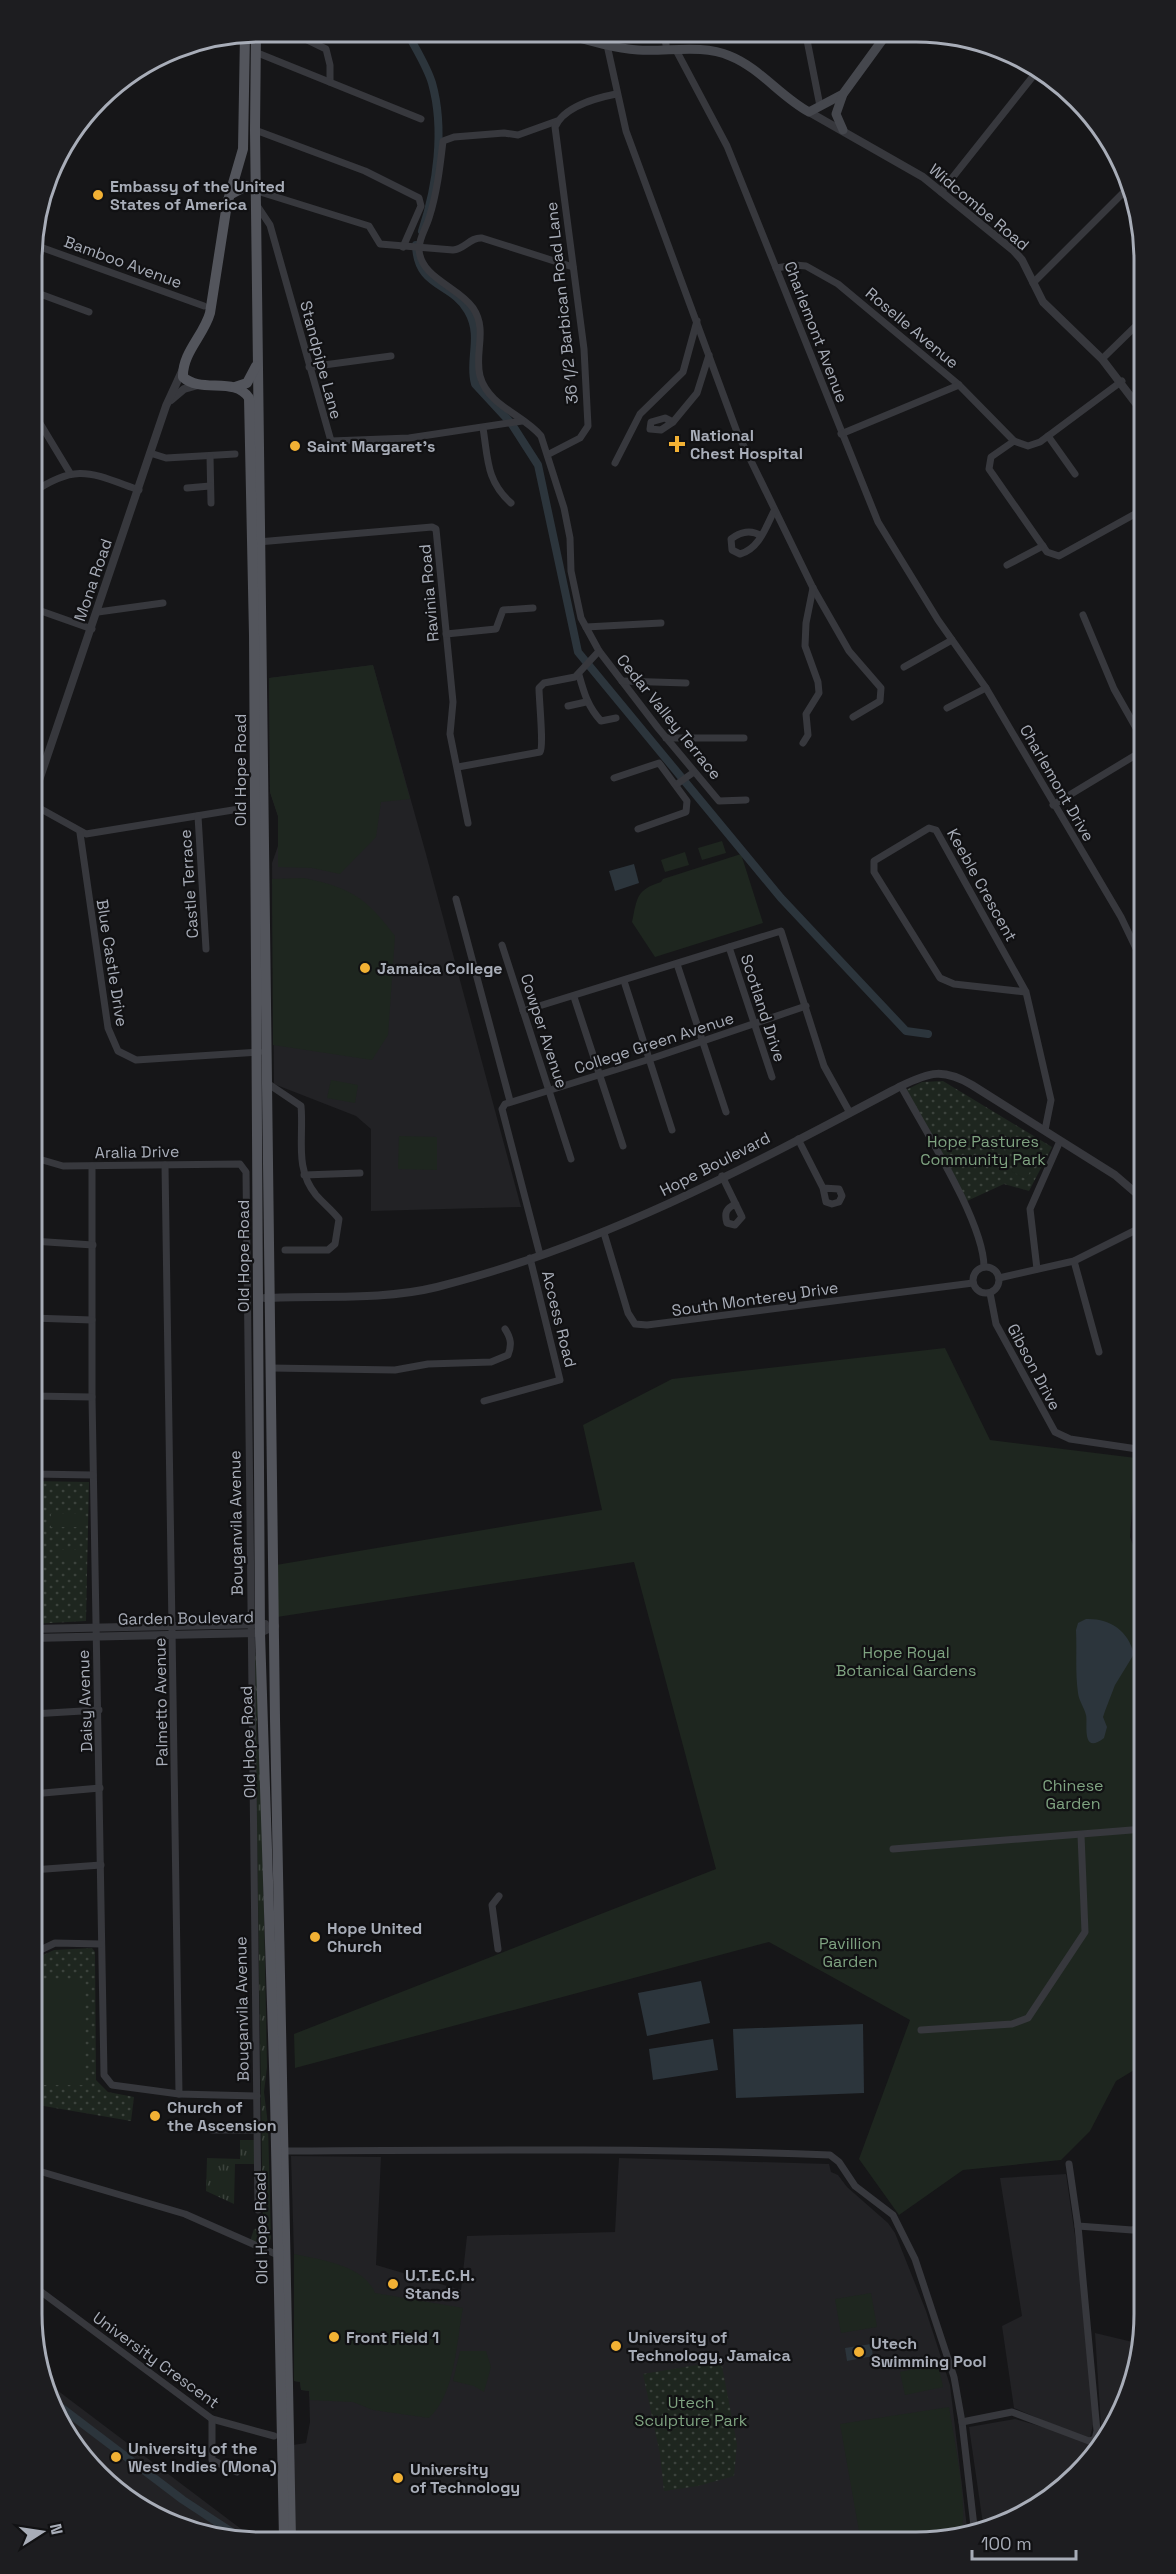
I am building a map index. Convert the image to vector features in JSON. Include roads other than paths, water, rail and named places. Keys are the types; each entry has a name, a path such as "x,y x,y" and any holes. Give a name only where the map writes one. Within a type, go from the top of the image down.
{"main road":[{"path":"245,42 243,149 231,194 207,325 190,351 183,368 183,377 199,385 234,387 248,383 254,374 258,357"},
{"name":"Old Hope Road","path":"256,42 258,357 254,635 262,1052 255,1628 280,2151"},
{"path":"596,42 672,50 714,51 731,56 752,68 789,99 809,112 843,94"},
{"path":"843,130 836,114 843,94 881,42"},
{"path":"231,194 246,186 257,190"},
{"name":"Old Hope Road","path":"234,387 245,392 249,398 255,542"},
{"name":"Old Hope Road","path":"262,1052 267,1083 284,2532"},
{"name":"Old Hope Road","path":"282,2257 291,2532"}],"street":[{"path":"312,42 326,49 330,65 330,81"},
{"name":"Charlemont Avenue","path":"668,42 727,146 878,522 938,620"},
{"path":"807,42 820,106"},
{"path":"607,45 626,131 737,432 813,588 849,651 881,688 880,701 853,717"},
{"path":"255,52 421,119"},
{"path":"941,192 1033,76"},
{"path":"549,454 533,427 522,422 487,390 480,375 481,330 472,307 426,267 419,248 437,186 443,141 454,137 504,133 518,135 556,124 581,105 616,94"},
{"name":"Widcombe Road","path":"809,112 894,158 941,192 1014,251 1043,302 1102,359 1122,381 1134,399"},
{"name":"36 1/2 Barbican Road Lane","path":"549,454 580,438 588,426 584,349 556,124"},
{"path":"255,130 364,171 419,198 421,206 405,247"},
{"path":"257,190 369,226 380,244 459,249 473,239 482,238 573,267"},
{"path":"1033,283 1123,193"},
{"name":"Standpipe Lane","path":"258,207 270,225 331,441 409,438 522,422"},
{"name":"Bamboo Avenue","path":"42,248 204,306"},
{"name":"Roselle Avenue","path":"776,268 795,265 820,273 838,284 959,385 1014,441"},
{"path":"42,295 89,312"},
{"path":"615,463 640,414 683,372 697,321"},
{"path":"1102,359 1134,328"},
{"path":"673,422 697,393 709,355"},
{"path":"309,367 391,356"},
{"name":"Mona Road","path":"42,765 98,612 166,406 183,368"},
{"path":"1122,381 1048,436 1028,446 1014,441 991,457 989,469 1043,546 1053,555 1059,556 1134,515"},
{"path":"166,406 184,388 199,385"},
{"path":"841,434 959,385"},
{"path":"42,426 70,472"},
{"path":"483,428 491,478 511,503"},
{"path":"1048,436 1075,474"},
{"path":"150,453 166,458 235,454"},
{"name":"Cedar Valley Terrace","path":"549,454 570,538 574,594 586,627 599,651 666,738 719,801 746,800"},
{"path":"210,456 211,503"},
{"path":"42,486 70,472 99,476 139,490"},
{"path":"187,488 210,486"},
{"path":"761,536 774,511"},
{"name":"Ravinia Road","path":"255,542 432,527 437,533 453,702 450,734 468,824"},
{"path":"1007,565 1043,546"},
{"path":"803,743 808,735 806,714 819,693 805,646 806,623 813,588"},
{"path":"98,612 163,603"},
{"path":"446,634 496,629 503,610 532,608"},
{"path":"42,611 92,629"},
{"path":"1083,615 1114,688 1134,724"},
{"name":"Charlemont Drive","path":"938,620 986,688 1121,917 1134,944"},
{"path":"586,627 660,623"},
{"path":"904,667 952,640"},
{"path":"599,651 584,666 579,675 586,702 601,721 616,718"},
{"path":"458,767 540,752 543,748 539,720 539,688 544,683 579,675"},
{"path":"622,681 686,683"},
{"path":"947,708 986,688"},
{"path":"568,706 586,702"},
{"path":"666,738 744,738"},
{"path":"1053,805 1134,756"},
{"path":"614,778 660,764 677,784 687,801 686,812 638,829"},
{"path":"677,784 694,771"},
{"path":"42,809 80,833 93,834 239,809"},
{"name":"Castle Terrace","path":"198,816 207,949"},
{"name":"Keeble Crescent","path":"1026,992 954,984 940,978 874,872 874,861 929,828 935,829 1026,992 1051,1100 1045,1130"},
{"name":"Blue Castle Drive","path":"80,833 110,1037 117,1051 136,1060 262,1052"},
{"path":"456,899 510,1101 502,1109 540,1255"},
{"path":"523,1011 781,931 824,1066 850,1113"},
{"name":"Cowper Avenue","path":"502,945 571,1159"},
{"name":"Scotland Drive","path":"729,947 771,1077"},
{"path":"677,964 726,1112"},
{"path":"624,981 672,1130"},
{"path":"574,997 622,1146"},
{"name":"College Green Avenue","path":"510,1101 549,1092 806,1005"},
{"name":"Hope Boulevard","path":"259,1299 391,1295 436,1288 540,1255 604,1233 929,1074 955,1075 1115,1175 1134,1191"},
{"path":"267,1083 301,1106 301,1161 304,1175 316,1195 339,1219 335,1244 328,1250 285,1250"},
{"path":"901,1086 975,1228 984,1256 984,1267"},
{"path":"798,1139 823,1188"},
{"path":"1037,1269 1030,1209 1060,1141"},
{"name":"Aralia Drive","path":"42,1160 63,1167 240,1164 243,1167"},
{"name":"Daisy Avenue","path":"92,1166 93,1475 105,2079 112,2085 179,2094 257,2096"},
{"name":"Palmetto Avenue","path":"165,1166 179,2094"},
{"name":"Bouganvila Avenue","path":"243,1167 255,1628 258,2210"},
{"path":"304,1175 360,1173"},
{"path":"722,1176 735,1204"},
{"path":"999,1278 1074,1261 1134,1231"},
{"name":"South Monterey Drive","path":"604,1233 628,1313 635,1324 647,1326 973,1283"},
{"path":"42,1242 93,1245"},
{"name":"Access Road","path":"484,1401 560,1380 530,1258"},
{"path":"1074,1261 1099,1352"},
{"path":"984,1267 995,1271 999,1278 998,1286 990,1293 981,1293 973,1283 976,1271 984,1267"},
{"name":"Gibson Drive","path":"990,1293 996,1324 1054,1432 1070,1439 1134,1448"},
{"path":"42,1318 92,1320"},
{"path":"271,1368 395,1370 428,1364 491,1362 508,1355 511,1348 510,1337 505,1329"},
{"path":"42,1395 92,1397"},
{"path":"42,1474 93,1475"},
{"name":"Garden Boulevard","path":"42,1629 173,1630 275,1626"},
{"name":"Garden Boulevard","path":"42,1637 96,1631"},
{"path":"42,1713 99,1710"},
{"path":"42,1793 100,1788"},
{"path":"893,1849 1134,1830"},
{"path":"921,2030 1012,2024 1028,2018 1085,1932 1081,1834"},
{"path":"42,1869 101,1865"},
{"path":"498,1949 492,1905 499,1896"},
{"path":"42,1947 55,1943 101,1944"},
{"path":"212,2130 257,2130"},
{"path":"280,2151 475,2148 735,2151 830,2155 839,2162 855,2186 888,2210 897,2221 915,2259 954,2377 962,2422 974,2524"},
{"path":"1069,2164 1078,2226 1097,2431 1095,2437"},
{"path":"42,2172 185,2214 282,2257"},
{"path":"1078,2226 1134,2230"},
{"name":"University Crescent","path":"42,2292 212,2419 274,2436"},
{"path":"962,2422 1012,2412 1089,2441 1094,2439"},
{"path":"212,2419 212,2460 237,2472"}],"waterway":[{"path":"412,42 432,83 439,138 432,195 422,231"},
{"path":"416,245 422,269 436,283 453,294 468,311 475,339 473,366 475,384 511,423 538,465 578,652 781,898 906,1031 928,1034"},
{"path":"65,2411 183,2500 228,2529"}],"place":[{"name":"Embassy of the United States of America","path":"98,195"},
{"name":"National Chest Hospital","path":"677,444"},
{"name":"Saint Margaret's","path":"295,446"},
{"name":"Jamaica College","path":"365,968"},
{"name":"Hope United Church","path":"315,1937"},
{"name":"Church of the Ascension","path":"155,2116"},
{"name":"U.T.E.C.H. Stands","path":"393,2284"},
{"name":"Front Field 1","path":"334,2337"},
{"name":"University of Technology, Jamaica","path":"616,2346"},
{"name":"Utech Swimming Pool","path":"859,2352"},
{"name":"University of the West Indies (Mona)","path":"116,2457"},
{"name":"University of Technology","path":"398,2478"}],"park label":[{"name":"Hope Pastures Community Park","path":"983,1150"},
{"name":"Hope Royal Botanical Gardens","path":"906,1661"},
{"name":"Chinese Garden","path":"1073,1794"},
{"name":"Pavillion Garden","path":"850,1952"},
{"name":"Utech Sculpture Park","path":"691,2411"}]}
